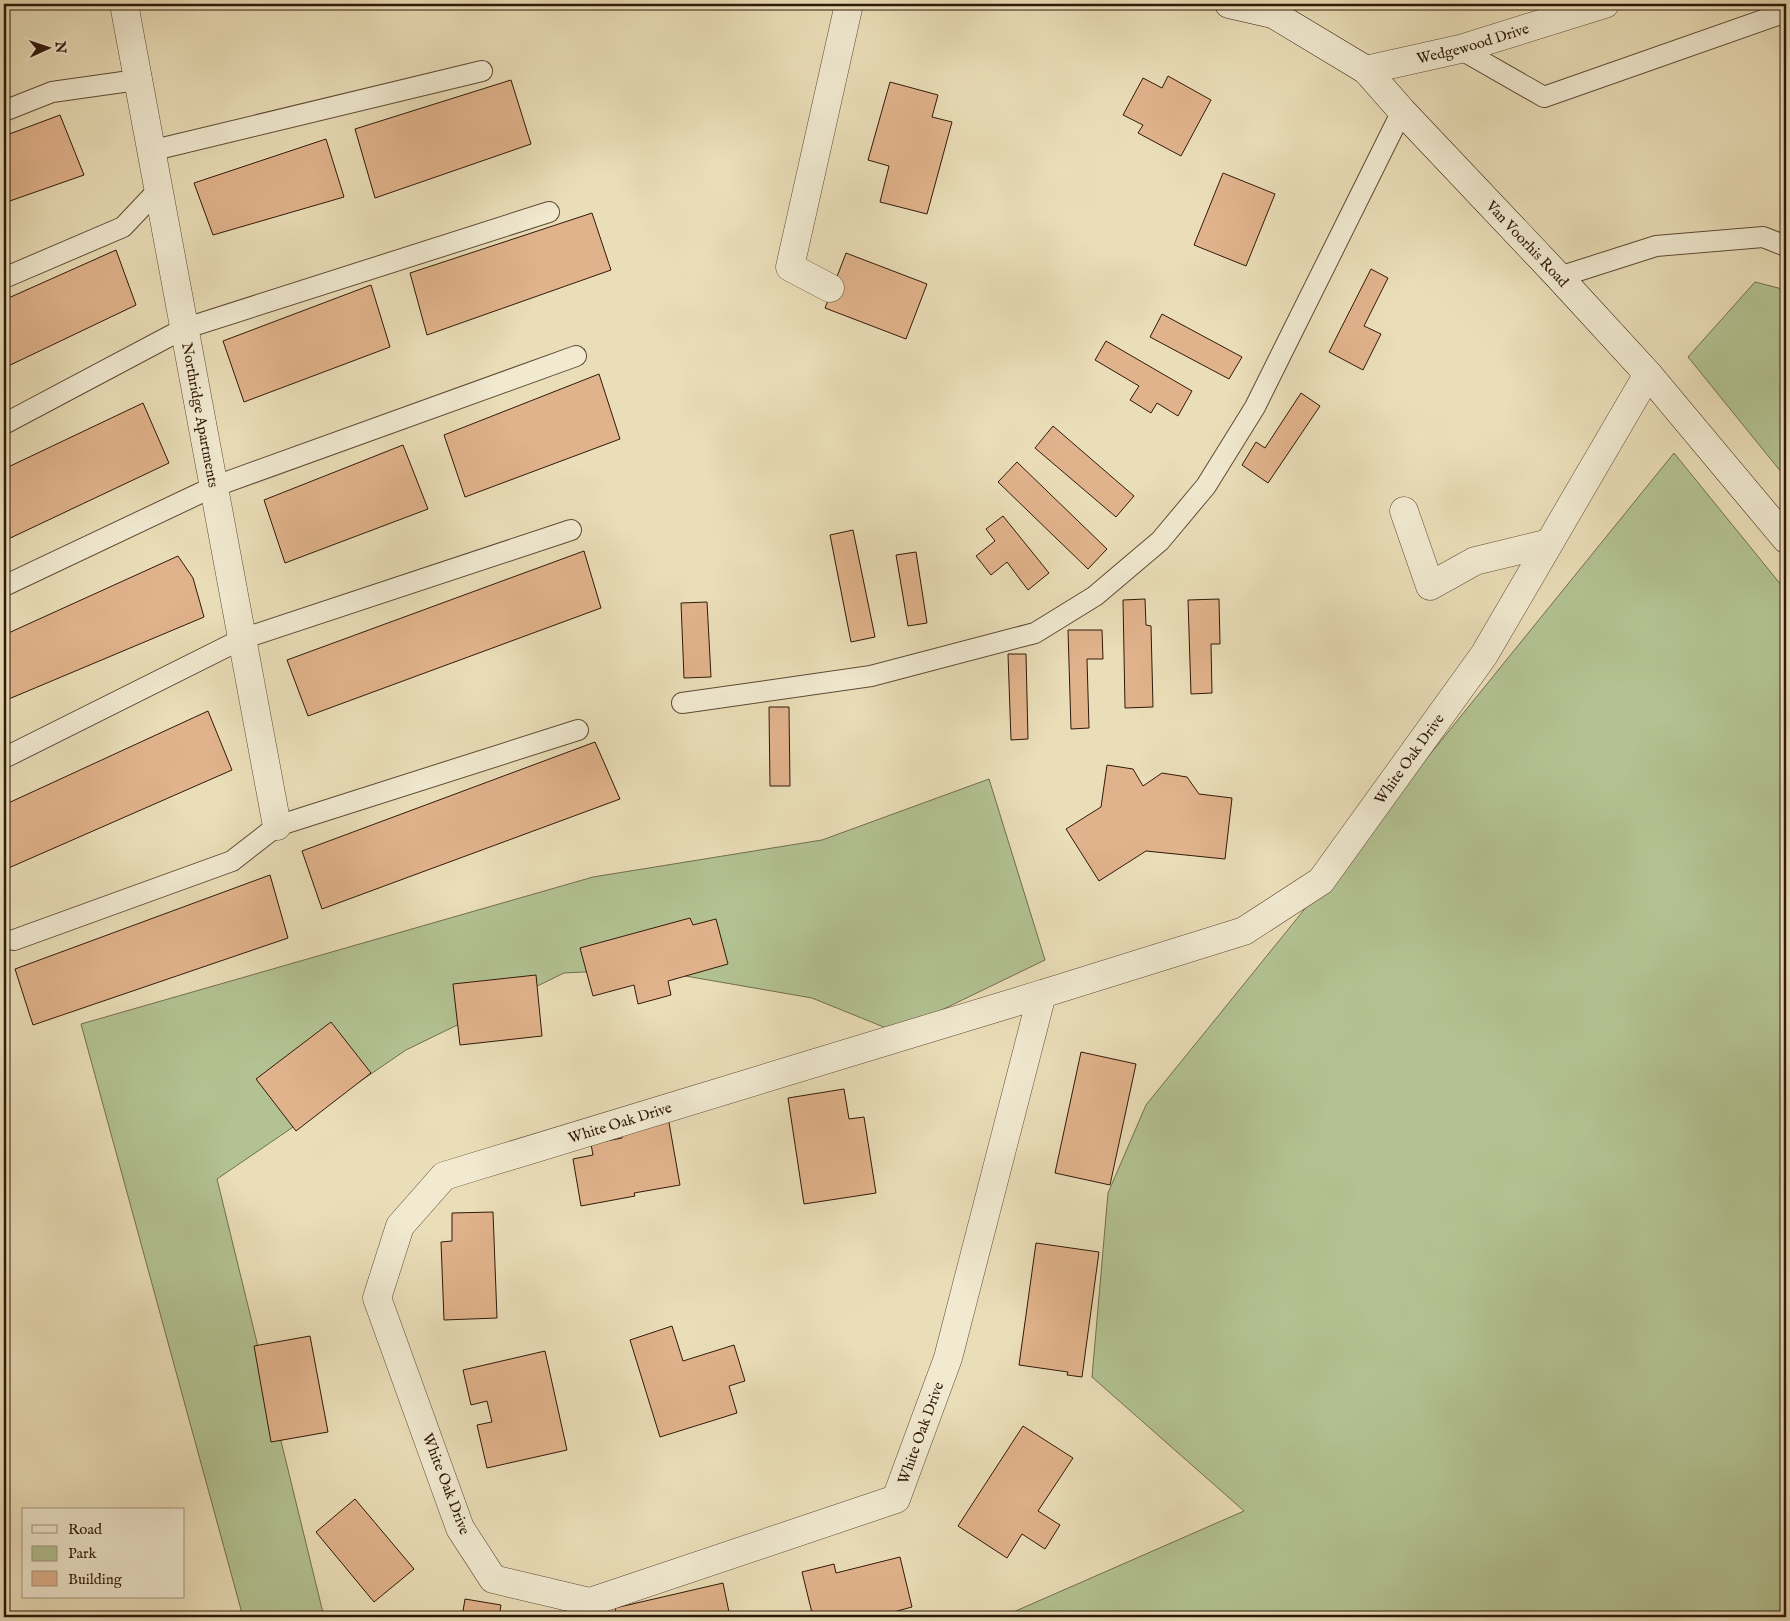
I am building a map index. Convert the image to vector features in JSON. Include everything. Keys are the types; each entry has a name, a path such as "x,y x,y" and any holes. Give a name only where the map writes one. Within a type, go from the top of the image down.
{"street":[{"name":"Northridge Apartments","path":"124,4 277,826"},
{"path":"830,288 790,267 849,4"},
{"name":"Van Voorhis Road","path":"1229,4 1273,14 1366,70 1648,374 1786,539"},
{"name":"Wedgewood Drive","path":"1366,70 1460,49 1605,4"},
{"name":"White Oak Drive","path":"1042,994 948,1358 896,1499 590,1602 493,1579 460,1528 377,1298 400,1226 444,1176 1244,931 1321,881 1484,655 1648,374"},
{"path":"1404,511 1430,586 1475,561 1549,543"}],"lane":[{"path":"1460,49 1544,97 1786,12"},
{"path":"150,151 482,71"},
{"path":"4,111 52,92 137,80"},
{"path":"682,703 871,676 1035,633 1095,596 1160,541 1206,486 1255,407 1402,111"},
{"path":"4,278 123,227 158,190"},
{"path":"4,424 184,328 549,212"},
{"path":"1559,277 1656,246 1762,238 1786,246"},
{"path":"4,586 213,487 576,356"},
{"path":"4,758 242,639 571,530"},
{"path":"14,940 232,861 277,826 578,730"}],"green space":[{"path":"1755,282 1786,290 1786,478 1688,357"},
{"path":"1674,453 1786,591 1786,1617 1002,1617 1244,1511 1092,1377 1108,1193 1146,1105"},
{"path":"989,779 1045,960 896,1032 812,998 645,969 564,973 406,1050 217,1179 324,1617 243,1617 81,1024 593,877 822,840"}],"building":[{"path":"1168,76 1211,100 1181,156 1138,133 1143,125 1123,115 1143,78 1162,88"},
{"path":"511,80 531,144 375,198 355,129"},
{"path":"890,82 938,95 932,117 952,122 927,214 880,202 889,166 868,160"},
{"path":"60,115 84,175 4,203 4,136"},
{"path":"326,139 344,197 213,235 194,183"},
{"path":"1223,173 1275,194 1246,266 1194,245"},
{"path":"592,213 611,270 427,335 410,273"},
{"path":"116,250 136,305 4,368 4,300"},
{"path":"846,253 927,284 906,339 825,308"},
{"path":"1371,269 1388,278 1364,326 1381,334 1363,370 1329,352"},
{"path":"371,285 390,347 244,402 223,341"},
{"path":"1162,314 1242,357 1229,379 1150,337"},
{"path":"1106,341 1192,391 1178,416 1157,403 1151,413 1130,400 1139,386 1095,360"},
{"path":"599,374 620,439 465,497 444,435"},
{"path":"1301,393 1320,406 1268,483 1242,465 1256,442 1265,448"},
{"path":"143,403 169,463 4,541 4,469"},
{"path":"1053,426 1134,496 1116,517 1035,448"},
{"path":"403,445 428,509 285,563 264,500"},
{"path":"1017,462 1107,549 1088,569 998,482"},
{"path":"1003,516 1049,573 1028,590 1007,562 991,575 976,556 995,541 986,529"},
{"path":"853,530 875,637 851,642 830,535"},
{"path":"584,551 601,608 308,716 287,660"},
{"path":"916,552 927,623 908,626 896,555"},
{"path":"178,556 193,578 204,617 4,701 4,635"},
{"path":"1145,599 1146,625 1151,626 1153,707 1125,708 1123,600"},
{"path":"1219,599 1220,644 1211,644 1212,693 1191,694 1188,600"},
{"path":"707,602 711,677 684,678 681,603"},
{"path":"1068,630 1102,630 1103,659 1087,659 1089,728 1071,729"},
{"path":"1008,654 1026,654 1028,739 1011,740"},
{"path":"769,707 789,707 790,786 770,786"},
{"path":"208,711 232,770 4,870 4,805"},
{"path":"595,742 620,799 322,909 302,851"},
{"path":"1107,765 1133,769 1143,786 1162,773 1187,777 1199,794 1232,798 1225,859 1146,851 1099,881 1066,829 1101,807"},
{"path":"270,875 288,938 33,1025 15,969"},
{"path":"690,918 693,925 716,919 728,964 668,981 671,995 638,1004 634,985 593,996 580,948"},
{"path":"536,975 542,1036 460,1045 453,984"},
{"path":"331,1022 371,1073 296,1131 256,1079"},
{"path":"1081,1052 1136,1064 1110,1185 1055,1173"},
{"path":"844,1089 849,1119 864,1117 876,1193 804,1204 788,1098"},
{"path":"668,1117 680,1185 634,1193 635,1196 581,1206 573,1159 593,1155 591,1144 622,1138 620,1126"},
{"path":"493,1212 497,1318 444,1320 441,1242 452,1241 452,1213"},
{"path":"1036,1243 1099,1252 1082,1377 1067,1375 1068,1372 1019,1365"},
{"path":"672,1326 683,1361 734,1345 745,1381 729,1386 737,1413 660,1437 630,1340"},
{"path":"310,1336 328,1432 271,1442 254,1346"},
{"path":"545,1351 567,1450 487,1468 477,1425 492,1422 487,1401 471,1405 463,1370"},
{"path":"1023,1426 1073,1458 1038,1511 1060,1525 1045,1549 1022,1534 1007,1558 958,1526"},
{"path":"355,1499 414,1569 374,1602 316,1532"},
{"path":"900,1557 912,1607 886,1614 887,1617 813,1617 802,1572 834,1564 836,1573"},
{"path":"723,1583 730,1617 617,1617 615,1608"},
{"path":"465,1599 501,1605 499,1617 462,1617"}]}
